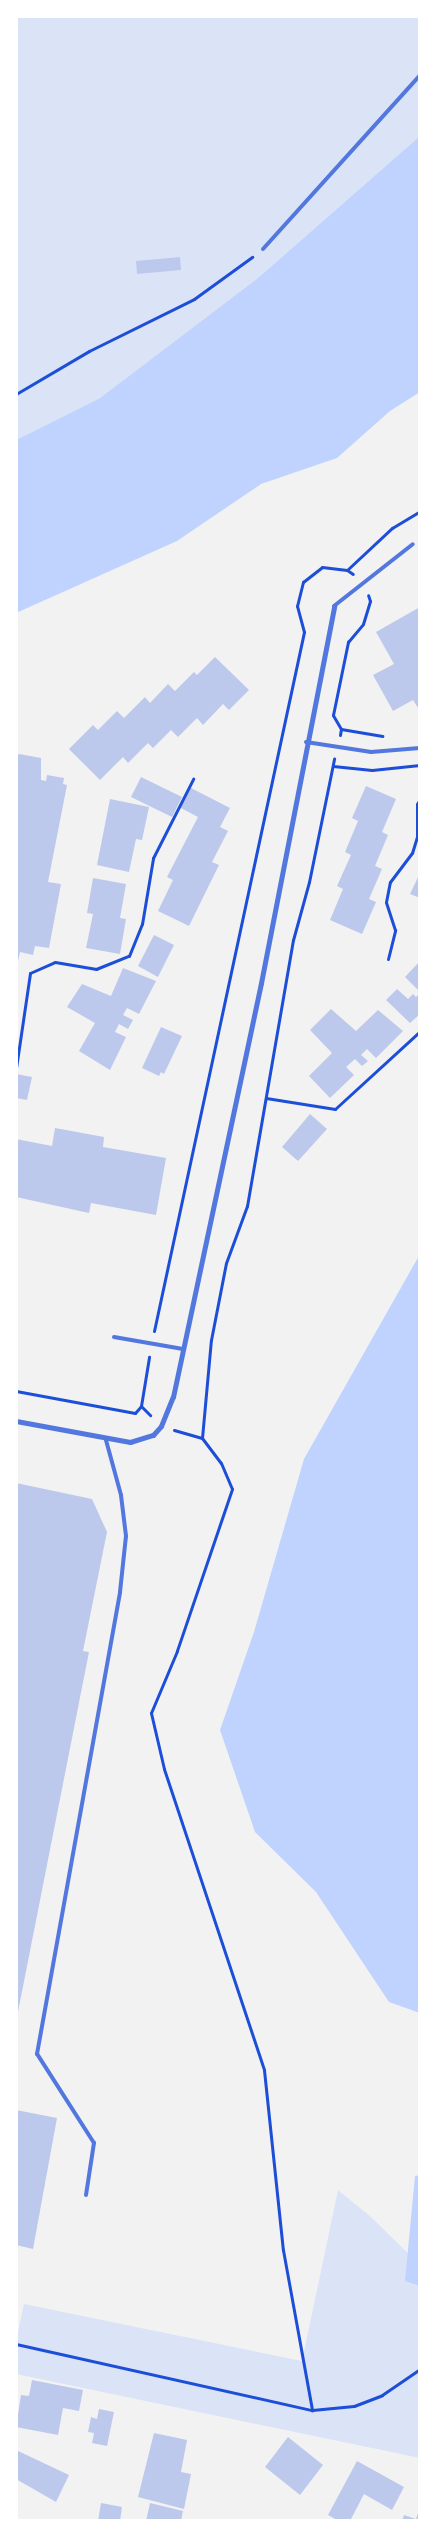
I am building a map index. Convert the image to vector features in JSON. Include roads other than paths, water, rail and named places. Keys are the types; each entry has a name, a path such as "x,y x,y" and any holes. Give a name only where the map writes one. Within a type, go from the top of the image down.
{"street":[{"path":"16,1421 106,1440 130,1442 152,1435 161,1426 173,1397 260,982 334,606"}],"lane":[{"path":"263,249 420,75"},
{"path":"334,606 413,544"},
{"path":"306,742 371,752 420,748"},
{"path":"114,1338 183,1349"},
{"path":"86,2195 94,2143 37,2054 120,1592 126,1536 121,1495 106,1440"}],"water":[{"path":"420,136 420,392 390,411 337,458 261,484 177,541 16,613 16,440 100,398 258,278"},
{"path":"420,1254 420,2013 389,2002 316,1892 255,1832 220,1730 254,1632 304,1459"},
{"path":"420,2175 420,2286 405,2281 415,2176"}]}
